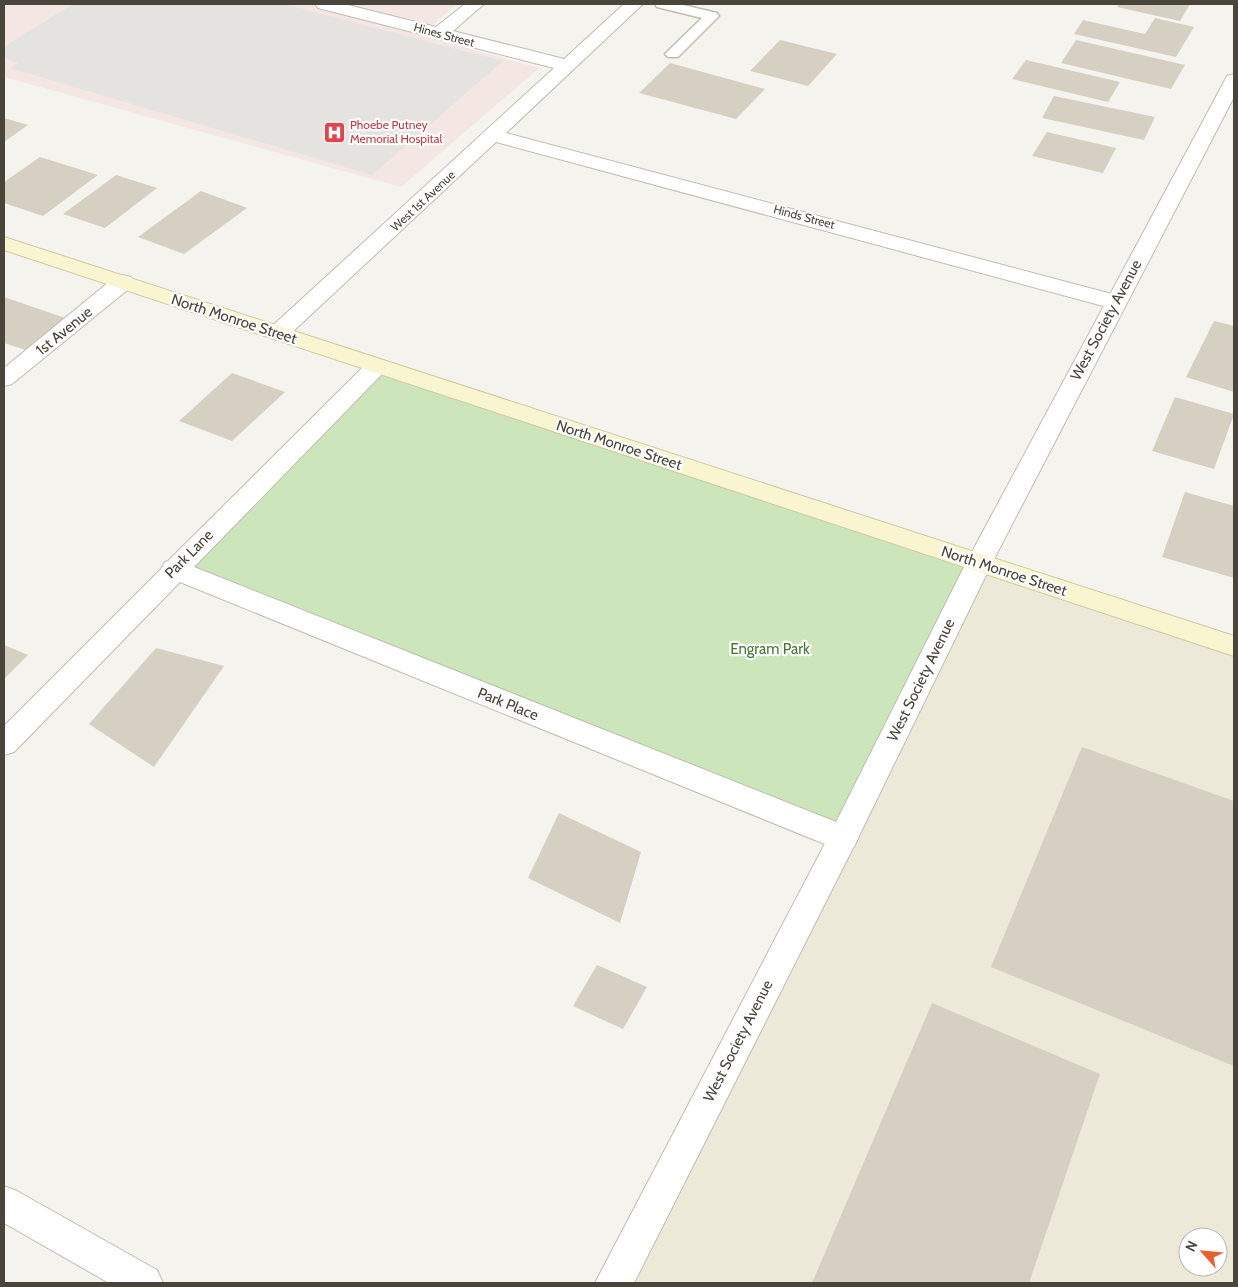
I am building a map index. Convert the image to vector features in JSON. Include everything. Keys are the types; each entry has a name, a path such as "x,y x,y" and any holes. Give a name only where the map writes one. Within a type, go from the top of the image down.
{"main road":[{"name":"North Monroe Street","path":"4,243 1234,646"}],"street":[{"name":"Hines Street","path":"324,4 565,65"},
{"path":"439,34 475,4"},
{"name":"West 1st Avenue","path":"278,333 464,164 492,134 565,65 634,4"},
{"name":"West Society Avenue","path":"614,1283 843,838 979,563 1115,302 1234,80"},
{"name":"Hinds Street","path":"492,134 1115,302"},
{"name":"1st Avenue","path":"4,379 85,315 123,282"},
{"name":"Park Lane","path":"4,744 174,569 377,366"},
{"name":"Park Place","path":"174,569 843,838"},
{"path":"4,1203 144,1283"}],"lane":[{"path":"662,4 712,16 673,54"}],"shaded area":[{"name":"Phoebe Putney Memorial Hospital","path":"4,4 457,4 421,35 539,68 401,187 4,77"},
{"name":"Phoebe Putney Memorial Hospital","path":"73,4 283,4 503,61 372,175 10,68 18,63 4,58 4,47"},
{"path":"981,565 1234,649 1234,1283 621,1283 846,842"}],"green space":[{"name":"Engram Park","path":"379,368 976,563 841,835 180,568"}],"building":[{"path":"1119,4 1190,4 1180,21 1117,7"},
{"path":"1155,18 1194,27 1176,57 1074,34 1083,20 1145,34"},
{"path":"780,40 837,54 808,86 750,71"},
{"path":"1076,40 1185,65 1171,89 1061,63"},
{"path":"1026,60 1120,82 1108,102 1012,79"},
{"path":"670,63 765,89 736,119 639,93"},
{"path":"1054,96 1155,117 1144,140 1042,118"},
{"path":"4,118 28,125 4,142"},
{"path":"1047,132 1116,148 1103,173 1032,156"},
{"path":"40,157 98,175 43,216 4,203 4,182"},
{"path":"116,175 157,188 105,228 63,214"},
{"path":"201,191 247,208 184,254 138,237"},
{"path":"4,297 74,321 35,353 4,343"},
{"path":"1214,321 1234,326 1234,392 1186,377"},
{"path":"232,373 285,392 232,441 179,421"},
{"path":"1175,397 1234,414 1214,469 1152,451"},
{"path":"1185,492 1234,506 1234,578 1162,557"},
{"path":"4,645 28,655 4,679"},
{"path":"156,648 224,666 154,767 89,724"},
{"path":"1082,747 1234,801 1234,1066 991,967"},
{"path":"559,813 641,852 620,923 528,878"},
{"path":"597,965 647,987 623,1029 573,1006"},
{"path":"932,1003 1100,1074 1029,1283 812,1283"}],"place":[{"name":"Phoebe Putney Memorial Hospital","path":"334,132"}]}
